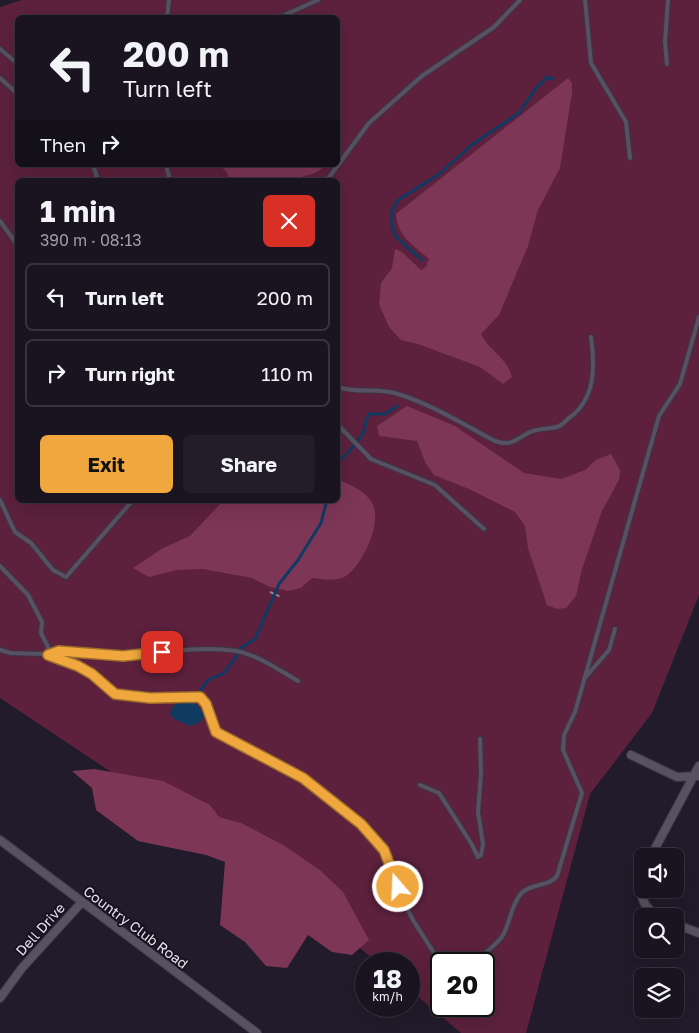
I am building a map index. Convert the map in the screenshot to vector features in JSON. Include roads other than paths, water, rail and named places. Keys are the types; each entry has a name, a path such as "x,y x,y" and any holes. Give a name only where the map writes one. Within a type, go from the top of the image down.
{"street":[{"path":"631,755 677,777 696,776"},
{"path":"656,848 696,776 699,766"},
{"name":"Country Club Road","path":"0,840 257,1033"},
{"name":"Dell Drive","path":"0,998 22,968 82,902"},
{"path":"684,927 699,933"}],"lane":[{"path":"168,15 170,0"},
{"path":"285,15 318,0"},
{"path":"340,162 369,123 422,76 494,27 520,0"},
{"path":"585,0 591,63 626,122 630,158"},
{"path":"667,64 665,42 668,0"},
{"path":"0,49 15,62"},
{"path":"0,78 15,91"},
{"path":"328,178 337,167"},
{"path":"0,220 15,242"},
{"path":"484,952 502,937 519,895 532,887 552,881 557,876 582,793 563,750 564,735 572,721 658,416 680,384 699,317"},
{"path":"340,388 349,390 380,390 398,394 452,416 495,441 503,444 514,443 532,432 561,425 573,416 587,398 593,368 591,337"},
{"path":"340,427 371,459 436,485 484,528"},
{"path":"0,500 15,532 30,543 53,570 66,577 130,503"},
{"path":"0,566 28,595 42,622 41,633 48,647 48,655"},
{"path":"582,682 609,650 614,629"},
{"path":"0,650 11,654 48,655 78,666 92,674 115,694 150,698 200,697 206,704 216,732 303,778 371,833 384,850 402,899 435,952"},
{"path":"48,655 59,651 123,656 173,651 236,652 263,661 298,681"},
{"path":"420,785 439,793 471,843 478,858 481,855 483,844 478,812 481,773 480,739"}],"water":[{"path":"189,701 196,704 204,713 199,723 190,726 174,719 170,714 177,703"}],"waterway":[{"path":"422,260 396,237 392,226 392,211 398,200 438,175 473,144 519,113 536,88 547,77 553,79"},
{"path":"340,460 363,433 369,414 385,414 397,406"},
{"path":"192,702 208,680 224,673 237,656 239,649 255,639 279,584 298,560 321,523 326,503"}]}
